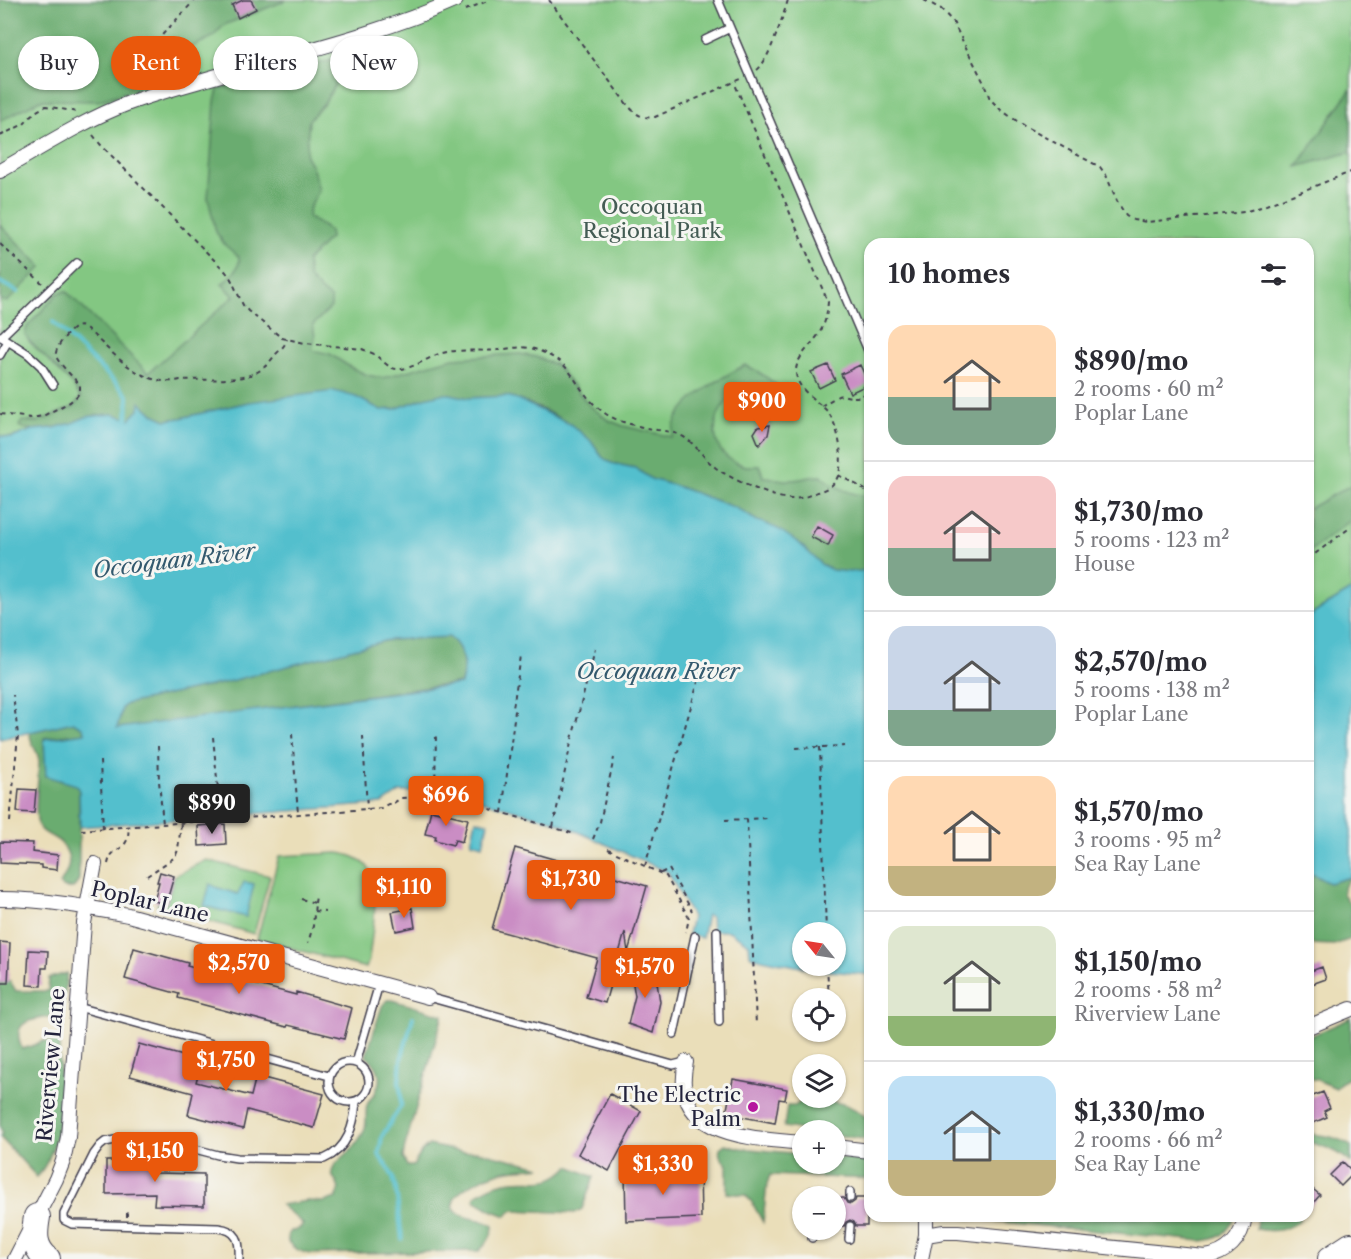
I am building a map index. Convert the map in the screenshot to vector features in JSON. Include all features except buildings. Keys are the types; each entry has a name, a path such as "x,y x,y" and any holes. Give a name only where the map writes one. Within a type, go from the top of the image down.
{"highway":[{"path":"37,1216 34,1238 38,1249 47,1259"},
{"path":"1331,1259 1351,1245"}],"street":[{"path":"201,81 358,35 431,11 456,0"},
{"path":"0,171 87,122 131,102 170,90"},
{"name":"Riverview Lane","path":"15,1259 63,1161 68,1137 84,923 101,866"},
{"name":"Poplar Lane","path":"0,899 87,907 128,915 428,997"},
{"path":"1314,1025 1351,1010"},
{"path":"686,1062 684,1081 686,1094 690,1104 705,1122 727,1132 792,1142"},
{"path":"846,1148 864,1150"},
{"path":"921,1259 926,1222"},
{"path":"926,1235 958,1232 1205,1257 1223,1252 1233,1244 1242,1231 1244,1222"}],"lane":[{"path":"718,0 864,341"},
{"path":"705,40 730,28"},
{"path":"0,355 3,338 76,263"},
{"path":"3,338 35,360 53,385"},
{"path":"717,931 719,1022"},
{"path":"674,1034 695,936"},
{"path":"356,1063 379,984"},
{"path":"428,997 673,1065 686,1062"},
{"path":"78,1007 329,1076"},
{"path":"343,1063 356,1063 366,1071 369,1089 356,1102 343,1102 332,1095 329,1089 329,1076 332,1070 343,1063"},
{"path":"239,1259 237,1238 223,1228 72,1224 64,1220 64,1214 95,1151 105,1142 131,1140 161,1142 237,1158 324,1159 338,1150 351,1131 356,1102"},
{"path":"849,1239 850,1226"}],"path":[{"path":"162,36 195,0"},
{"path":"549,0 632,111 642,117 655,117 750,75 762,67 788,0"},
{"path":"924,0 941,9 953,22 990,99 1024,126 1100,167 1126,216 1133,220 1147,222 1244,212 1351,172"},
{"path":"0,136 24,124 35,112 46,106 82,113 100,144 226,272 243,305 276,334 287,339 362,349 392,368 398,369 407,368 449,352 529,348 564,364 585,395 604,412 638,426 678,434 695,446 717,468 772,495 793,499 825,489 832,484 841,464 835,426 829,414 801,386 795,374 796,365 824,324 828,302 734,82"},
{"path":"0,244 49,289"},
{"path":"57,346 73,329 82,326 136,372 150,378 172,382 238,378 250,375 269,363 287,339"},
{"path":"821,406 838,396 851,398 864,394"},
{"path":"838,475 864,489"},
{"path":"1314,555 1351,527"},
{"path":"553,828 571,743 595,649"},
{"path":"502,813 521,656"},
{"path":"645,866 699,682"},
{"path":"10,822 18,735 12,695"},
{"path":"435,796 436,732"},
{"path":"292,734 298,814"},
{"path":"363,736 367,809"},
{"path":"213,737 221,820"},
{"path":"158,746 163,824"},
{"path":"796,748 845,746"},
{"path":"820,747 826,922"},
{"path":"593,839 600,822 614,758"},
{"path":"100,761 103,829"},
{"path":"81,830 381,808 401,798 446,796 574,834"},
{"path":"725,820 769,818"},
{"path":"747,819 756,1025"},
{"path":"147,876 175,856 178,850 181,823"},
{"path":"101,866 112,852 126,842 129,827"},
{"path":"608,849 666,876 689,918 684,939"},
{"path":"661,873 669,868 692,911"},
{"path":"308,943 313,926 316,896"},
{"path":"301,899 315,903"},
{"path":"314,911 325,912"}],"green space":[{"name":"Occoquan Regional Park","path":"0,0 1351,0 1351,590 1314,613 1314,238 864,238 864,569 32,430 12,437 0,436"},
{"path":"0,0 287,0 224,25 213,37 201,43 201,36 111,36 111,90 132,90 98,101 40,100 0,121"},
{"path":"330,61 330,90 332,90 325,102 309,120 306,156 312,166 319,190 309,209 308,217 330,231 330,238 307,261 309,278 331,299 331,307 313,325 315,337 312,350 330,354 367,375 382,378 453,358 520,354 536,357 556,365 589,405 608,420 623,426 672,437 673,428 680,414 695,397 745,365 772,381 795,402 793,408 787,410 776,398 761,392 747,391 735,395 725,403 718,414 715,427 716,440 722,452 741,465 760,466 763,477 792,480 822,476 842,489 864,496 864,571 832,570 822,565 799,543 736,508 651,479 635,468 611,463 602,457 596,447 570,424 546,411 507,396 469,398 450,394 425,398 395,409 381,410 356,397 249,402 166,420 153,414 141,403 139,410 130,419 104,415 44,429 19,426 22,421 37,422 73,407 81,398 72,384 29,341 25,334 27,327 58,293 66,291 148,373 234,296 222,284 236,269 239,257 225,245 216,232 208,198 218,90 318,90 318,64"},
{"path":"1351,89 1351,152 1297,167"},
{"path":"0,225 42,267 7,302 0,300"},
{"path":"1351,485 1351,520 1314,548 1314,506"},
{"path":"449,637 458,646 462,658 461,683 117,729 122,708 126,704 219,684 388,640"},
{"path":"73,722 82,727 85,733 44,738 46,776 76,785 79,791 79,879 73,888 65,888 60,885 68,868 67,852 62,844 40,829 37,822 39,762 30,732"},
{"path":"337,853 360,860 370,870 373,878 374,914 366,968 257,939 279,856"},
{"path":"206,860 270,876 254,934 157,906 158,902 166,904 174,876"},
{"path":"1314,875 1329,883 1351,877 1345,885 1343,894 1351,905 1351,939 1334,945 1314,944"},
{"path":"67,973 62,1016 28,1021 19,1030 22,1049 43,1041 59,1042 60,1112 53,1147 47,1163 37,1177 0,1137 2,1132 0,1126 0,982 10,981 16,991 48,991 49,978"},
{"path":"387,1000 443,1015 405,1146 403,1157 407,1166 413,1166 422,1151 429,1145 462,1152 477,1151 541,1167 513,1169 498,1173 470,1185 456,1197 453,1203 455,1210 468,1218 484,1221 493,1226 489,1240 479,1251 310,1254 298,1250 288,1242 288,1235 291,1231 295,1231 303,1224 281,1205 307,1201 324,1202 336,1198 339,1189 333,1176 333,1168 353,1148 364,1131 367,1105 379,1082 377,1069 366,1056 382,1006"},
{"path":"1351,1018 1351,1077 1336,1088 1314,1079 1314,1034"},
{"path":"787,1106 792,1106 792,1108 846,1108 846,1106 852,1108 864,1116 864,1139 846,1136 846,1120 792,1120 792,1128 784,1127"},
{"path":"1314,1134 1341,1140 1351,1146 1351,1163 1341,1155 1314,1144"},
{"path":"725,1144 740,1148 792,1153 792,1174 846,1174 846,1158 864,1160 864,1179 770,1175 763,1222 745,1195 727,1193 727,1165 720,1154 720,1148"},
{"path":"569,1166 594,1177 582,1209 575,1213 513,1210 506,1216 474,1200 475,1196 497,1184 554,1178"},
{"path":"1002,1222 1232,1222 1222,1235 1201,1241"},
{"path":"1257,1222 1297,1222 1279,1230 1256,1229"}],"water":[{"name":"Occoquan River","path":"334,391 356,397 381,410 395,409 441,394 469,398 507,396 570,424 590,440 602,457 611,463 635,468 651,479 736,508 757,521 778,529 799,543 822,565 832,570 864,571 864,974 846,973 846,922 792,922 792,965 753,957 750,955 749,944 729,931 712,931 711,917 707,915 702,938 688,934 692,917 668,872 554,821 446,791 400,792 382,804 80,827 79,791 76,785 46,776 44,739 85,733 82,727 73,722 0,739 0,436 12,438 32,430 54,428 86,417 112,414 130,419 139,410 140,402 153,414 166,420 249,402","holes":["449,637 458,646 462,658 461,684 117,728 122,708 126,704 219,684 388,640"]},
{"path":"1351,590 1351,877 1329,883 1314,875 1314,613"},
{"path":"476,820 488,823 483,845 471,842"},
{"path":"244,882 254,884 246,917 204,906 210,884 238,894"}],"waterway":[{"path":"0,282 18,292"},
{"path":"53,322 128,396 127,422"},
{"path":"402,1239 396,1189 388,1167 379,1154 382,1136 401,1106 399,1082 401,1060 413,1017"}],"place":[{"name":"The Electric Palm","path":"753,1107"}]}
